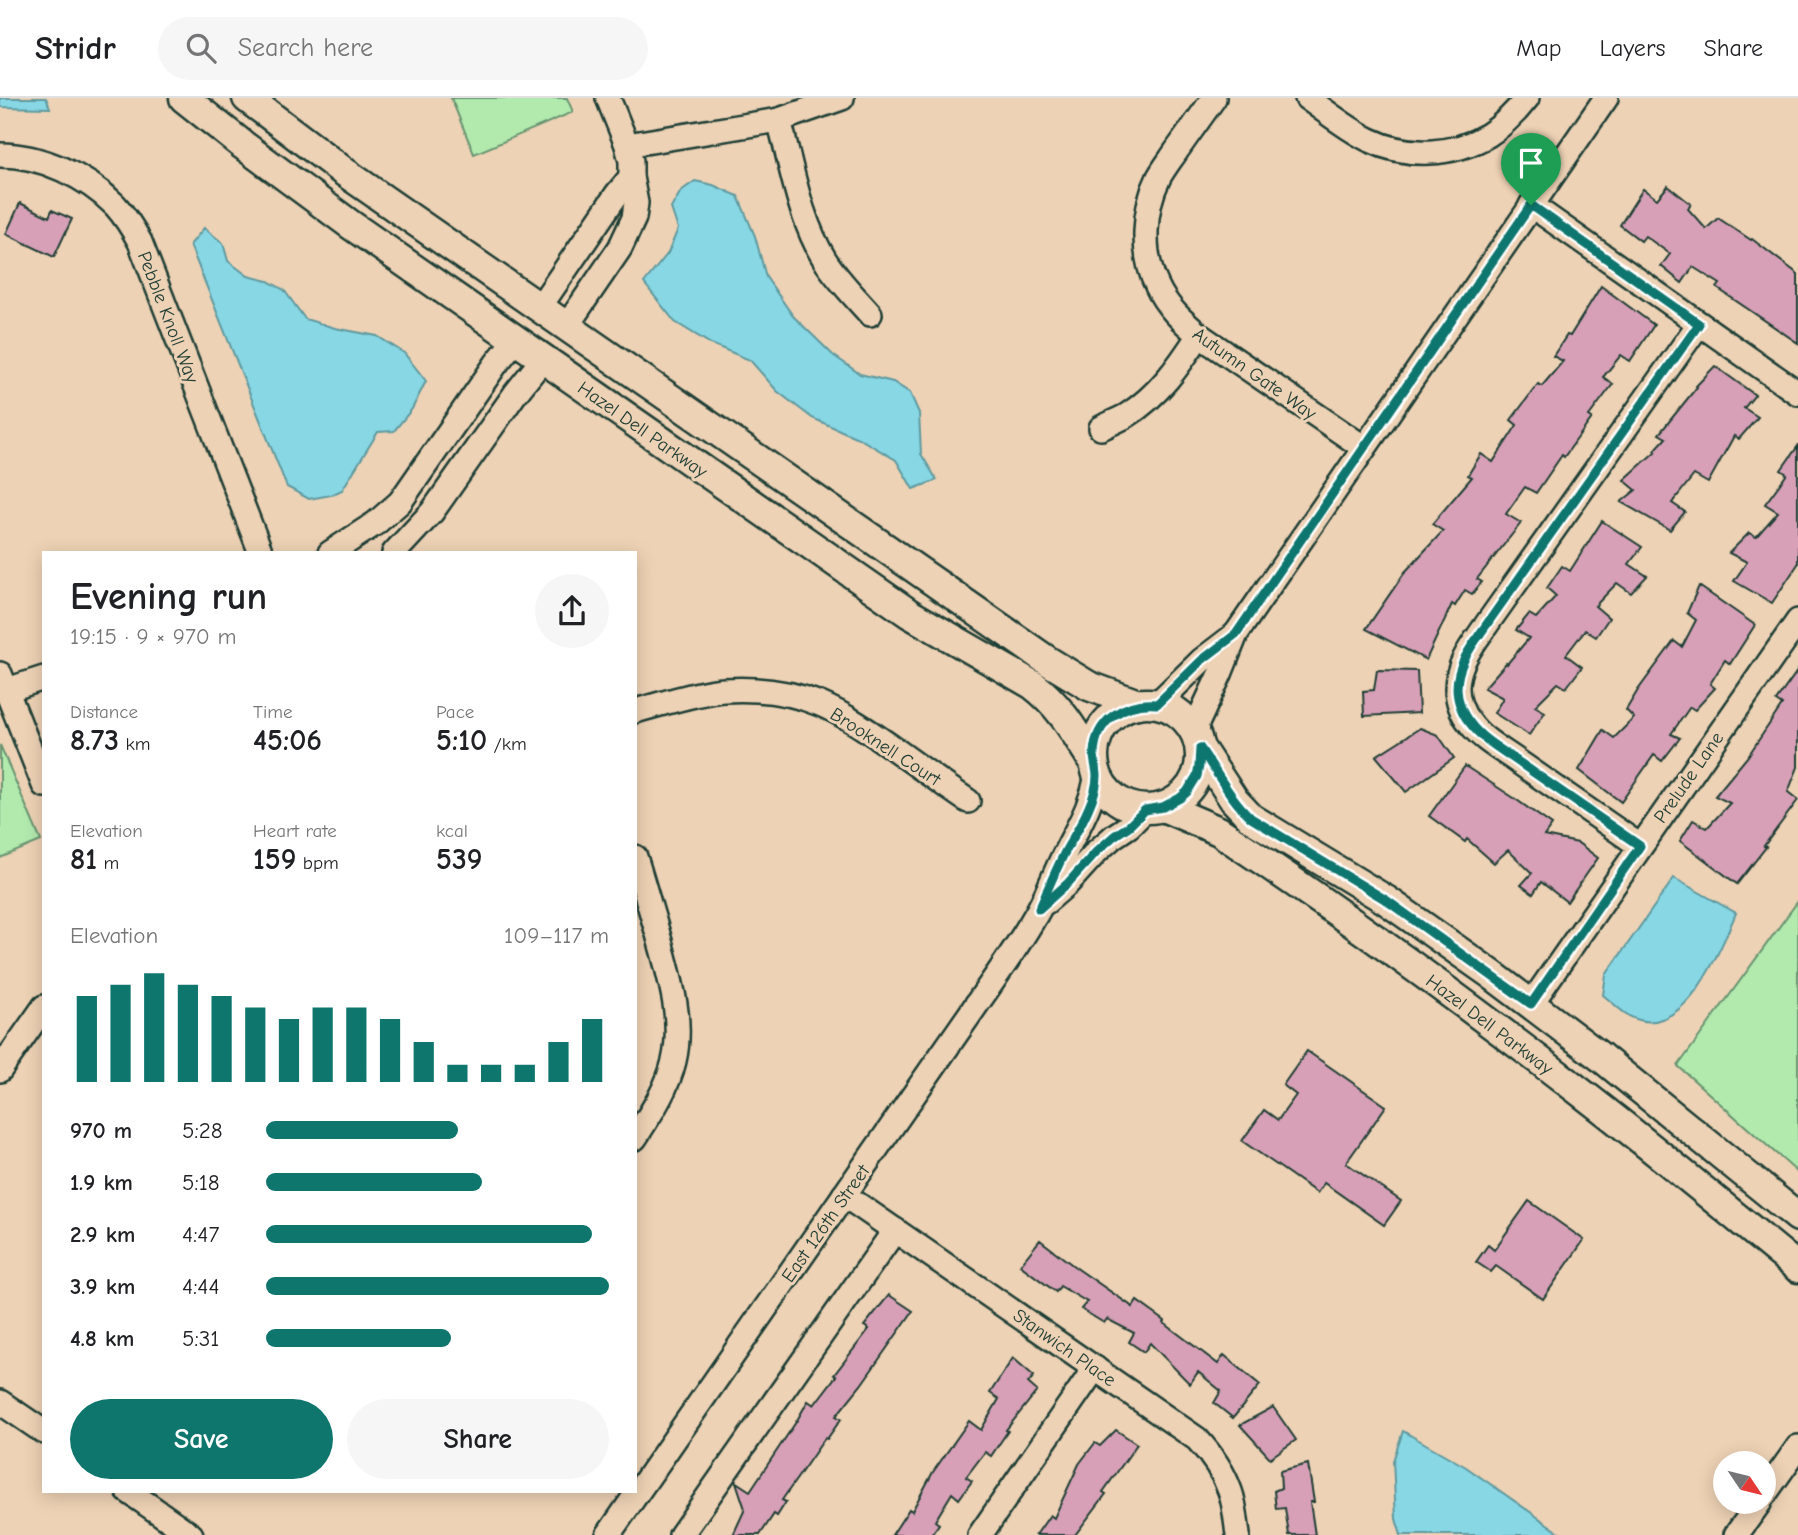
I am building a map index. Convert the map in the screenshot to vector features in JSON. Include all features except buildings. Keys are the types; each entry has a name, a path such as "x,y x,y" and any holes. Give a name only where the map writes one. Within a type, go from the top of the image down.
{"main road":[{"name":"Hazel Dell Parkway","path":"184,98 298,187 910,614 1033,685 1063,714 1096,769"},
{"name":"Hazel Dell Parkway","path":"247,98 343,172 1064,672 1089,687 1148,704"},
{"path":"1148,704 1175,710 1189,723 1197,739 1199,766 1192,784 1180,798 1154,808 1128,806 1112,797 1096,769 1096,743 1104,724 1119,711 1148,704"},
{"name":"Hazel Dell Parkway","path":"1197,739 1234,800 1251,818 1386,900 1531,1004 1798,1217"},
{"name":"Hazel Dell Parkway","path":"1154,808 1219,831 1357,926 1586,1096 1798,1268"}],"street":[{"path":"566,327 620,248 634,218 636,203 631,161 608,98"},
{"path":"627,145 779,120 842,98"},
{"name":"Autumn Gate Way","path":"1214,98 1160,173 1149,202 1147,242 1150,266 1157,286 1167,303 1199,335 1363,447"},
{"path":"1307,98 1369,139 1394,148 1418,152 1452,149 1476,141 1510,118 1527,98"},
{"path":"1197,739 1236,634 1606,98"},
{"path":"779,120 800,204 810,232 825,261 870,314"},
{"name":"Pebble Knoll Way","path":"0,155 13,155 62,169 79,178 114,205 128,221 140,242 260,551"},
{"path":"539,308 631,177"},
{"path":"1531,205 1798,393"},
{"path":"1640,846 1475,729 1462,711 1457,690 1458,675 1465,656 1489,621 1699,324"},
{"path":"1101,428 1126,416 1149,398 1167,380 1199,335"},
{"path":"333,551 376,523 400,502 515,340"},
{"path":"396,551 432,512 515,394 543,359"},
{"name":"Prelude Lane","path":"1531,1004 1798,621"},
{"path":"1148,704 1236,634"},
{"path":"42,678 3,682 42,780"},
{"name":"Brooknell Court","path":"637,710 723,690 785,693 838,712 968,801"},
{"name":"East 126th Street","path":"608,1535 975,1006 1039,909 1090,805 1096,769"},
{"name":"East 126th Street","path":"1039,909 1114,836 1154,808"},
{"path":"637,863 672,983 677,1011 675,1059 669,1079 662,1096 637,1135"},
{"path":"0,1070 42,1010"},
{"name":"Stanwich Place","path":"844,1195 1197,1439 1211,1455 1231,1492 1238,1535"},
{"path":"681,1535 895,1230"},
{"path":"980,1535 1095,1368"},
{"path":"0,1402 42,1431"},
{"path":"1776,1478 1798,1447"},
{"path":"131,1493 191,1535"},
{"path":"1736,1535 1751,1514"}],"green space":[{"path":"451,98 567,98 573,112 474,154"},
{"path":"0,745 41,841 0,858"},
{"path":"1798,901 1798,1173 1678,1066"}],"water":[{"path":"0,98 46,98 50,108 0,107"},
{"path":"695,181 713,185 738,196 755,236 766,277 793,316 833,355 860,374 893,382 910,393 919,413 921,454 937,480 913,489 896,460 860,439 812,418 777,391 750,360 711,344 675,322 644,283 668,253 678,229 671,208 681,191"},
{"path":"204,228 223,243 228,261 248,276 268,281 284,290 305,319 377,336 404,353 426,381 412,409 394,431 378,432 342,490 309,499 287,487 190,245"},
{"path":"1674,878 1736,913 1711,968 1684,1004 1669,1016 1652,1021 1633,1018 1603,995 1606,975"},
{"path":"1403,1431 1466,1467 1563,1535 1401,1535 1396,1519 1393,1461"}],"route":[{"path":"1531,205 1699,324 1489,621 1465,656 1458,675 1457,690 1462,711 1475,729 1640,846 1531,1004 1386,900 1251,818 1238,807 1200,748 1197,776 1187,792 1163,807 1145,810 1097,851 1068,883 1039,909 1090,805 1097,775 1094,753 1104,724 1129,706 1157,704 1202,660 1236,634 1531,205"}]}
